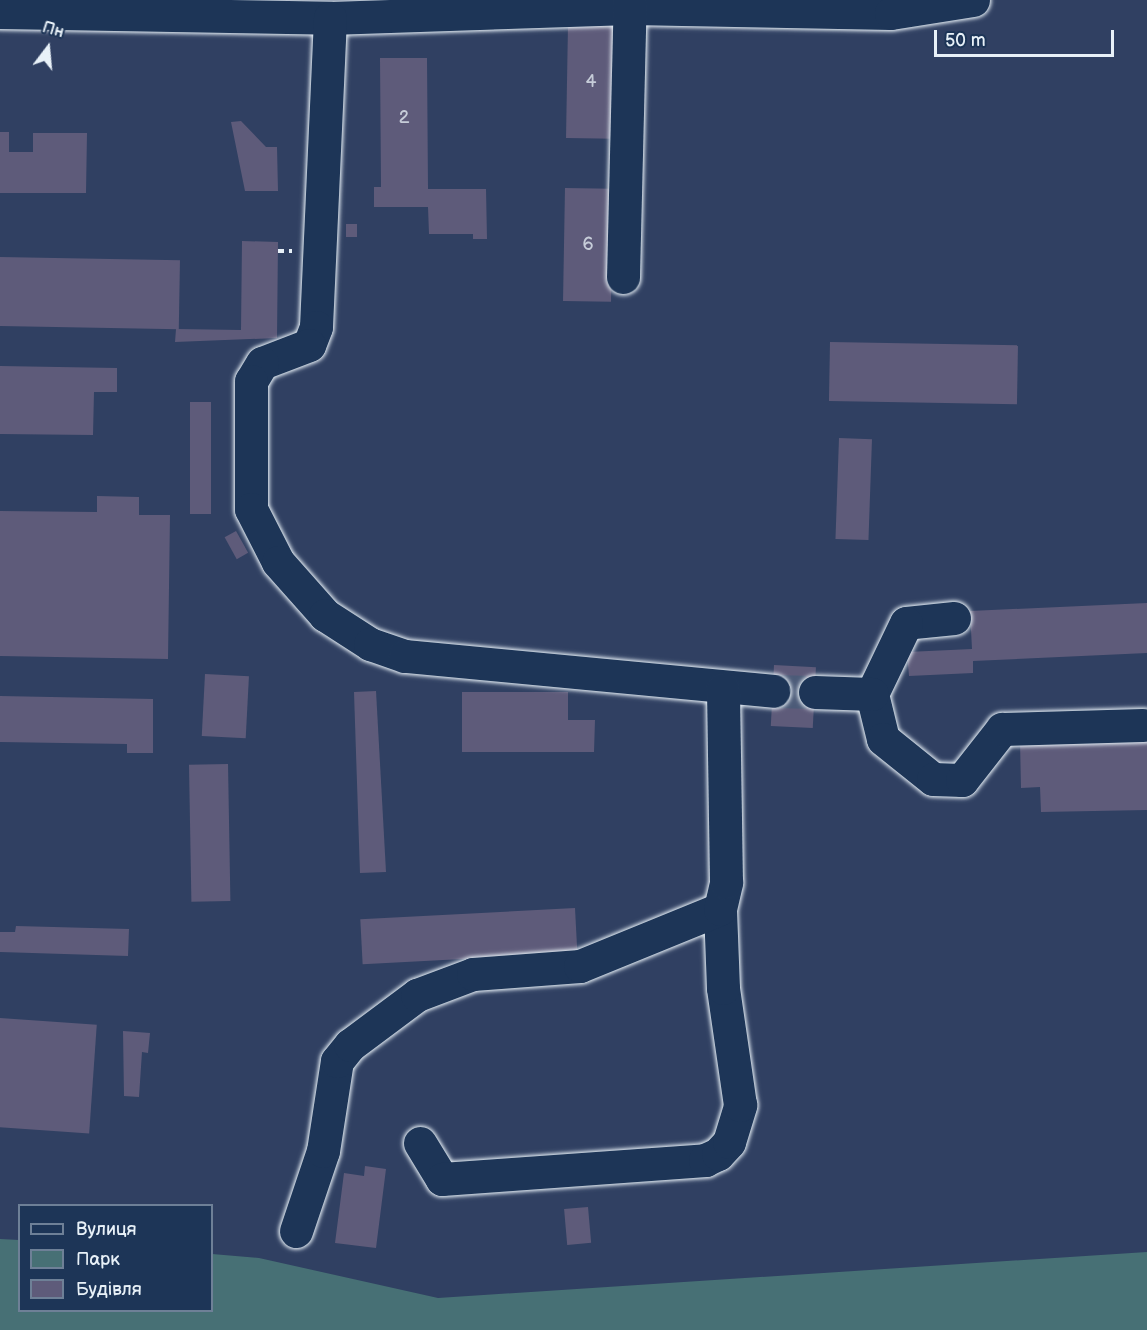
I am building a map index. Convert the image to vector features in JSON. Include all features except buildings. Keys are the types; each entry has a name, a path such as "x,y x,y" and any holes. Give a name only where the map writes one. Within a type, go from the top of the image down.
{"street":[{"path":"0,12 41,6 236,8 330,18 434,8 630,4 865,6 973,0"},
{"path":"623,277 630,4"},
{"path":"330,18 316,327 309,345 262,363 251,381 251,509 261,536 325,615 370,644 405,656 723,689 773,691"},
{"path":"954,618 906,622 872,694 882,740 933,779 962,780 1002,729 1143,724"},
{"path":"420,1143 442,1179 705,1160 718,1154 729,1142 740,1105 723,988 720,909 726,882 723,689"},
{"path":"815,692 872,694"},
{"path":"296,1231 323,1151 338,1061 350,1045 417,995 473,974 580,966 720,909"}],"green space":[{"path":"0,1239 18,1240 18,1312 213,1312 213,1254 259,1258 438,1298 1147,1252 1147,1330 0,1330"}],"tunnel":[{"path":"773,691 815,692"}]}
